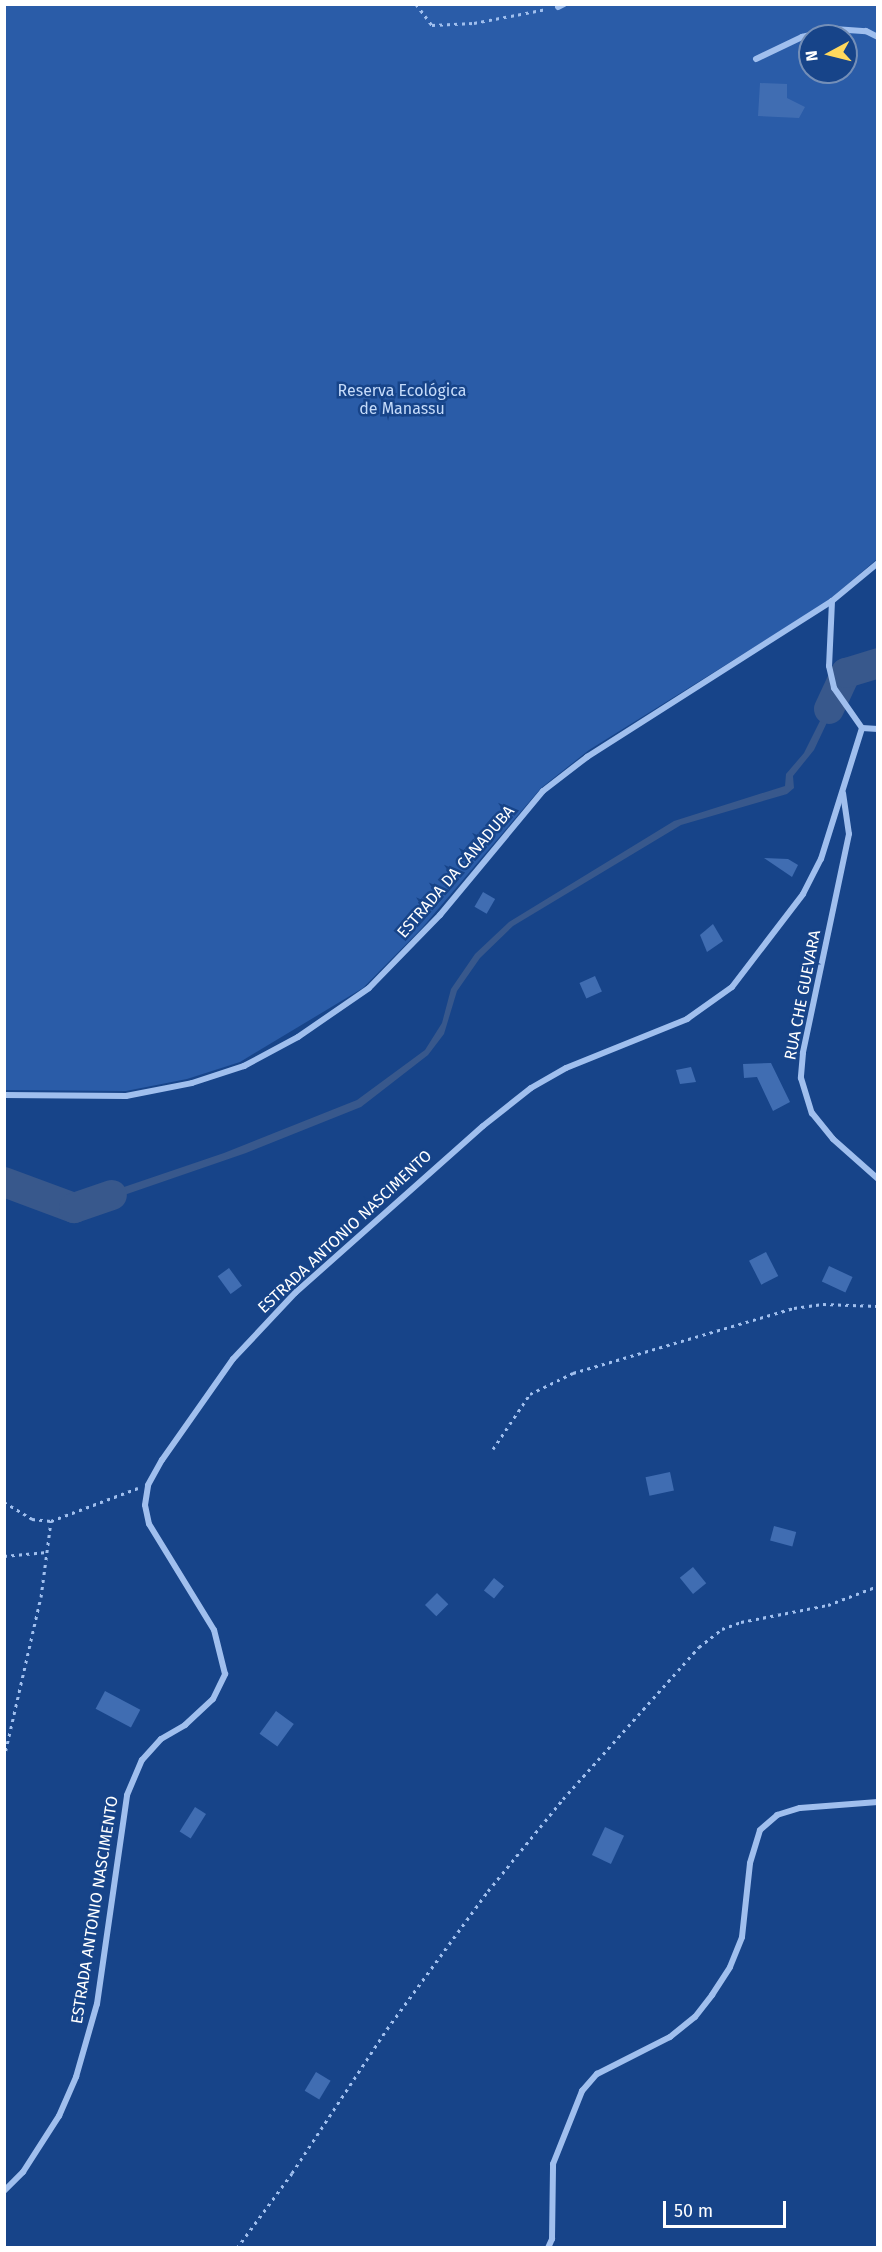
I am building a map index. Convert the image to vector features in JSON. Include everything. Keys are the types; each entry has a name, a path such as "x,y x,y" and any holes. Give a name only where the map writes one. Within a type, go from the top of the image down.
{"street":[{"path":"756,59 802,37 834,29 866,31 878,37"},
{"name":"ESTRADA DA CANADUBA","path":"4,1095 126,1096 192,1083 244,1066 298,1037 369,988 440,915 543,791 586,757 832,602 878,563"},
{"path":"832,602 829,666 834,688 843,705 861,728 878,729"},
{"name":"ESTRADA ANTONIO NASCIMENTO","path":"4,2192 23,2172 59,2116 76,2077 97,2004 127,1795 142,1760 161,1739 185,1725 213,1699 225,1674 214,1630 149,1524 145,1505 148,1485 194,1410 233,1359 295,1293 415,1183 531,1088 606,1048 687,1018 732,987 803,894 821,858 861,728"},
{"name":"RUA CHE GUEVARA","path":"843,789 849,834 803,1053 801,1078 812,1113 833,1139 878,1179"},
{"path":"548,2247 552,2239 553,2164 582,2091 597,2074 670,2037 695,2017 712,1995 730,1967 742,1937 750,1863 759,1830 777,1815 800,1808 878,1802"}],"path":[{"path":"416,4 432,25 474,23 561,6"},
{"path":"493,1449 530,1394 573,1373 795,1308 823,1304 878,1306"},
{"path":"4,1502 32,1519 51,1521 105,1498 148,1485"},
{"path":"4,1758 48,1552 51,1521"},
{"path":"4,1556 48,1552"},
{"path":"237,2247 292,2173 387,2029 488,1891 578,1782 699,1647 722,1629 741,1622 802,1612 878,1586"}],"green space":[{"name":"Reserva Ecológica de Manassu","path":"5,5 877,5 877,559 828,601 589,750 541,788 422,928 363,988 240,1062 187,1079 126,1091 5,1090"}],"shaded area":[{"path":"877,657 877,669 859,676 856,663"},
{"path":"848,665 847,680 814,750 793,776 794,788 787,794 681,825 513,926 480,958 457,991 444,1034 428,1055 361,1107 246,1153 72,1213 74,1204 224,1153 357,1100 425,1050 442,1023 451,989 475,954 509,922 674,821 785,786 786,774 804,753"}],"building":[{"path":"760,83 787,84 787,98 805,107 799,118 758,116"},
{"path":"764,858 788,859 798,865 792,877"},
{"path":"483,892 495,899 487,914 474,907"},
{"path":"713,924 723,941 707,952 700,935"},
{"path":"595,976 602,992 586,998 579,983"},
{"path":"771,1063 790,1102 773,1111 757,1077 744,1078 743,1064"},
{"path":"691,1067 696,1082 680,1084 676,1070"},
{"path":"766,1252 778,1276 761,1285 749,1261"},
{"path":"829,1266 853,1277 845,1292 822,1281"},
{"path":"229,1268 242,1286 231,1294 218,1276"},
{"path":"670,1472 674,1491 649,1496 646,1477"},
{"path":"774,1526 796,1532 792,1546 770,1540"},
{"path":"693,1567 706,1583 693,1594 680,1578"},
{"path":"494,1578 504,1586 494,1599 484,1590"},
{"path":"437,1593 448,1604 436,1616 425,1605"},
{"path":"105,1691 140,1710 131,1727 96,1709"},
{"path":"276,1711 294,1724 277,1747 260,1734"},
{"path":"195,1807 206,1814 191,1838 180,1832"},
{"path":"605,1827 624,1836 611,1864 592,1855"},
{"path":"316,2072 331,2081 319,2100 305,2091"}],"waterway":[{"path":"829,709 846,673 878,663"},
{"path":"4,1182 74,1208 112,1195"}]}
